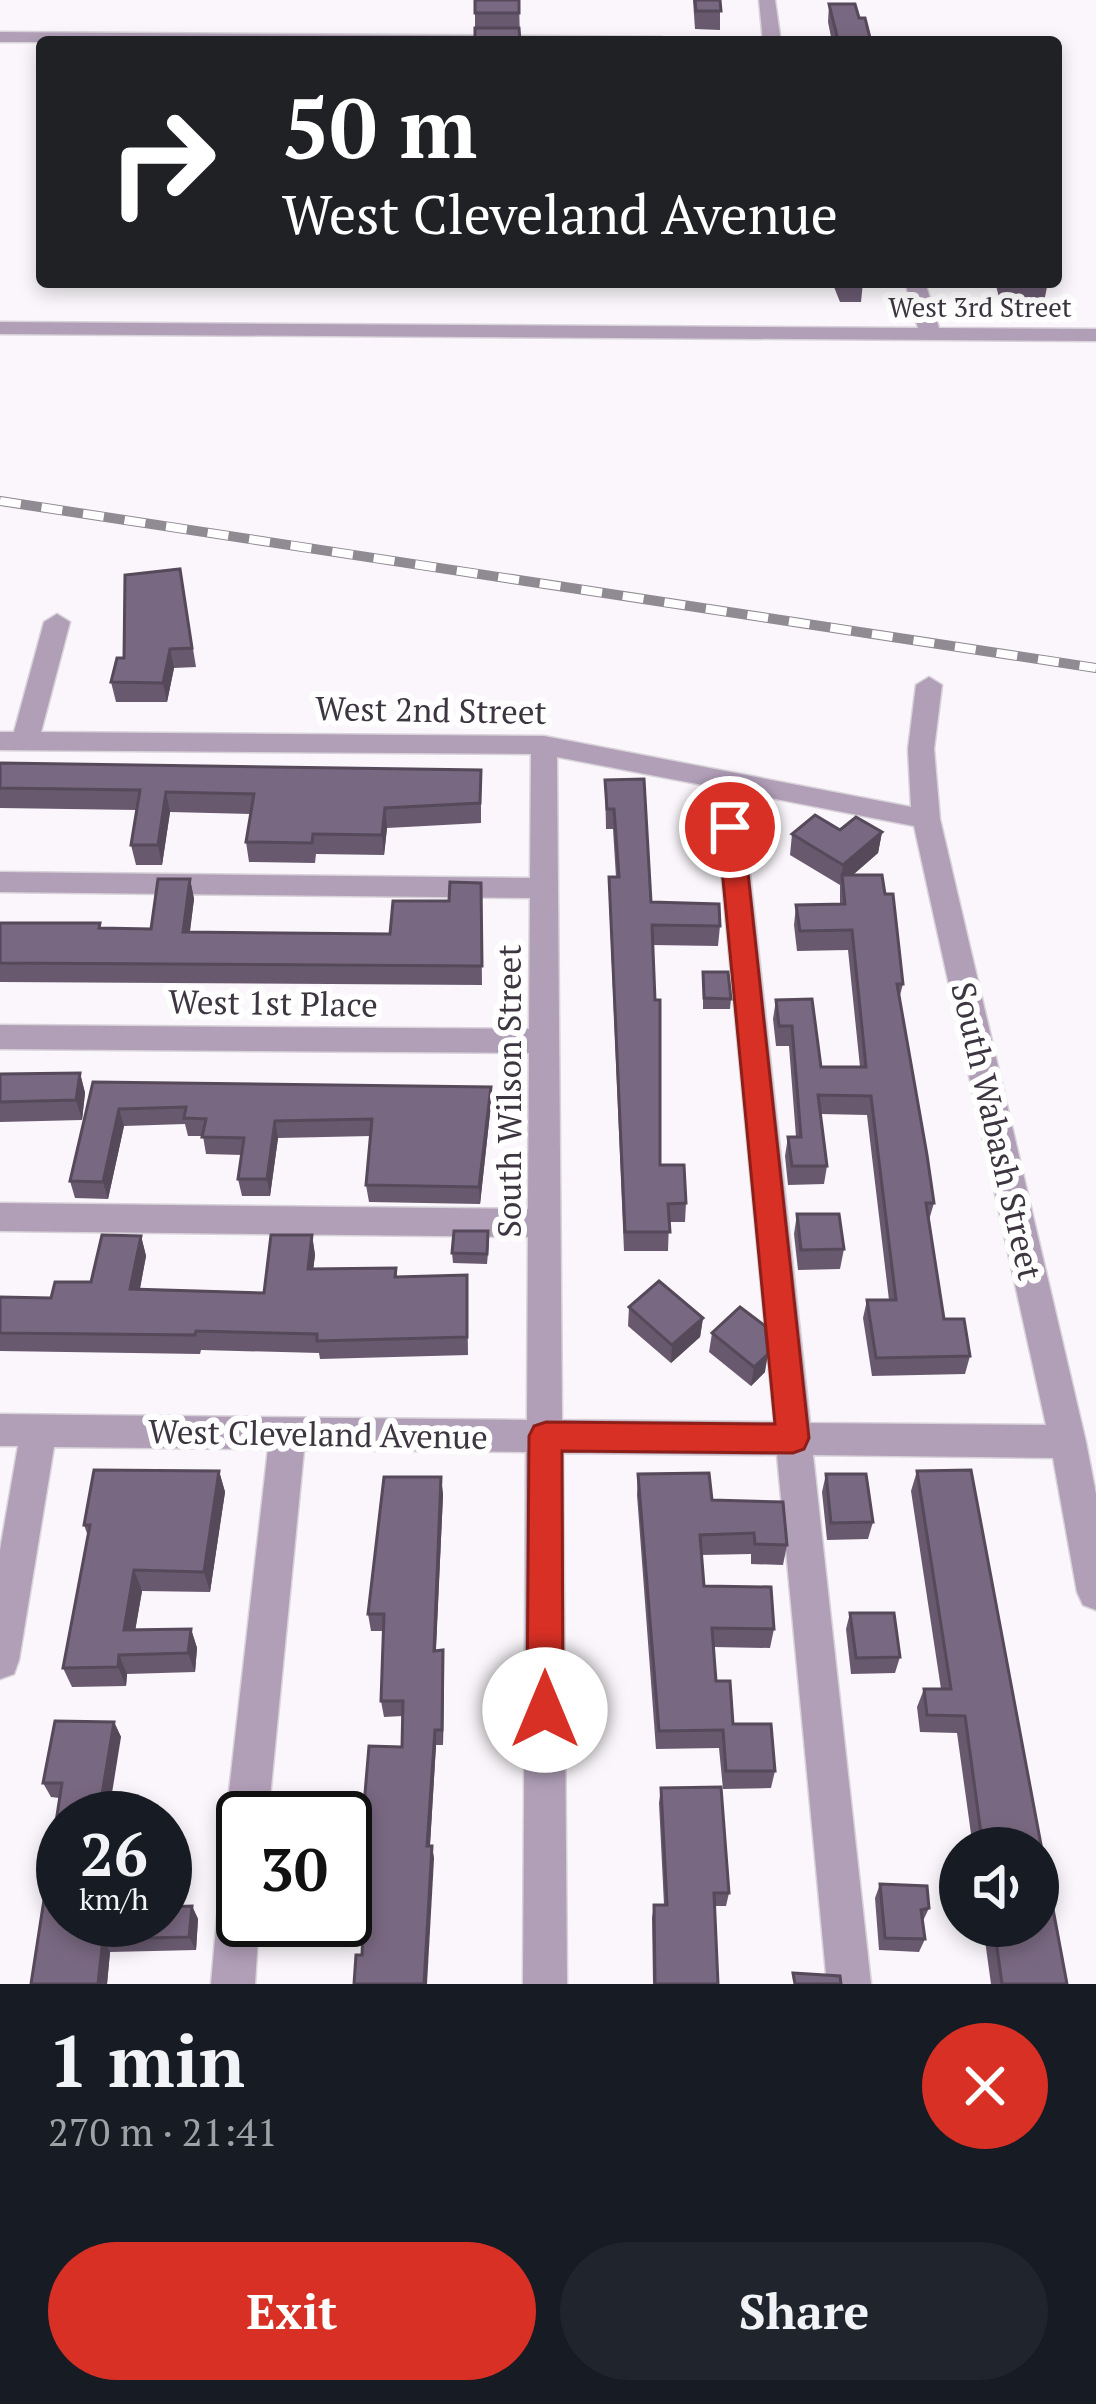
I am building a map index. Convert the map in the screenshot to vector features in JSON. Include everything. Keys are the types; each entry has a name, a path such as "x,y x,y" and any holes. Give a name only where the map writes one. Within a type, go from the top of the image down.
{"street":[{"path":"767,0 771,36"},
{"path":"0,37 36,37"},
{"path":"917,288 931,335"},
{"name":"West 3rd Street","path":"0,328 1096,335"},
{"path":"13,741 57,622"},
{"name":"South Wabash Street","path":"929,685 921,749 926,819 1068,1442 1096,1592"},
{"name":"West 2nd Street","path":"13,741 544,745 926,819"},
{"name":"South Wilson Street","path":"544,745 544,1984"},
{"path":"726,780 849,1984"},
{"path":"0,882 544,888"},
{"name":"West 1st Place","path":"0,1036 544,1041"},
{"path":"0,1217 545,1222"},
{"name":"West Cleveland Avenue","path":"0,1430 1068,1442"},
{"path":"0,1660 39,1431"},
{"path":"250,1791 288,1434"},
{"path":"233,1984 236,1947"}],"building":[{"path":"475,0 519,0 519,13 475,13"},
{"path":"695,0 720,0 721,11 696,11"},
{"path":"829,4 855,4 870,36 837,36"},
{"path":"475,28 519,28 520,36 475,36"},
{"path":"180,569 192,648 170,649 163,683 111,682 117,658 124,658 125,575"},
{"path":"0,763 481,770 480,803 385,808 382,835 313,834 312,843 246,842 254,794 166,792 158,845 131,845 140,790 0,788"},
{"path":"644,779 651,902 719,904 720,926 652,925 655,1000 660,1000 660,1165 684,1165 686,1203 668,1204 670,1232 625,1232 609,877 619,877 614,809 607,809 605,780"},
{"path":"815,815 840,830 856,817 882,832 843,865 792,834"},
{"path":"842,875 882,875 885,894 893,894 903,984 897,984 934,1203 926,1203 944,1319 964,1319 970,1356 876,1358 867,1300 896,1300 871,1096 818,1095 827,1166 792,1166 788,1137 801,1137 792,1026 779,1026 776,1000 812,999 821,1067 866,1067 852,930 800,931 796,905 845,904"},
{"path":"158,879 190,879 183,932 390,934 393,901 449,901 450,882 481,883 482,966 0,963 0,923 100,923 99,928 151,929"},
{"path":"703,972 728,972 731,999 704,998"},
{"path":"80,1073 76,1100 0,1102 0,1074"},
{"path":"93,1082 491,1087 479,1187 366,1185 372,1119 275,1121 267,1179 238,1179 244,1138 202,1137 206,1119 184,1118 186,1107 119,1109 103,1182 70,1181"},
{"path":"797,1214 839,1214 844,1249 801,1250"},
{"path":"454,1231 488,1231 487,1254 452,1253"},
{"path":"102,1235 141,1236 130,1289 264,1293 271,1235 312,1235 308,1269 396,1268 395,1277 467,1275 467,1337 317,1341 317,1334 0,1333 0,1297 51,1298 55,1282 91,1282"},
{"path":"659,1281 703,1318 672,1345 629,1307"},
{"path":"740,1307 765,1326 768,1354 754,1367 712,1333"},
{"path":"94,1470 219,1471 204,1572 134,1570 124,1630 191,1629 188,1653 119,1655 118,1667 63,1668 90,1525 84,1525"},
{"path":"971,1470 1038,1827 980,1827 965,1716 927,1715 924,1689 951,1689 917,1471"},
{"path":"709,1473 712,1500 783,1502 787,1545 755,1544 754,1533 700,1535 704,1586 771,1587 774,1629 712,1628 716,1681 730,1681 733,1724 771,1724 775,1771 726,1771 723,1730 659,1731 638,1474"},
{"path":"826,1474 866,1474 873,1522 831,1523"},
{"path":"384,1477 441,1477 434,1651 443,1650 442,1730 435,1730 424,1984 354,1984 356,1955 362,1955 362,1947 372,1947 372,1791 365,1791 369,1746 402,1747 403,1701 381,1701 384,1614 368,1614"},
{"path":"850,1613 894,1613 900,1657 856,1658"},
{"path":"55,1721 114,1722 102,1791 61,1791 62,1783 43,1783"},
{"path":"721,1787 729,1893 714,1893 718,1984 655,1984 654,1905 667,1905 661,1788"},
{"path":"880,1884 927,1886 929,1908 921,1910 925,1939 885,1938"},
{"path":"1059,1941 1067,1984 1002,1984 997,1947 1059,1947"},
{"path":"37,1947 102,1947 98,1984 31,1984"},
{"path":"793,1973 840,1976 841,1984 795,1984"}],"railway":[{"path":"0,501 1096,668"}],"route":[{"path":"545,1710 546,1436 793,1438 730,827"}]}
